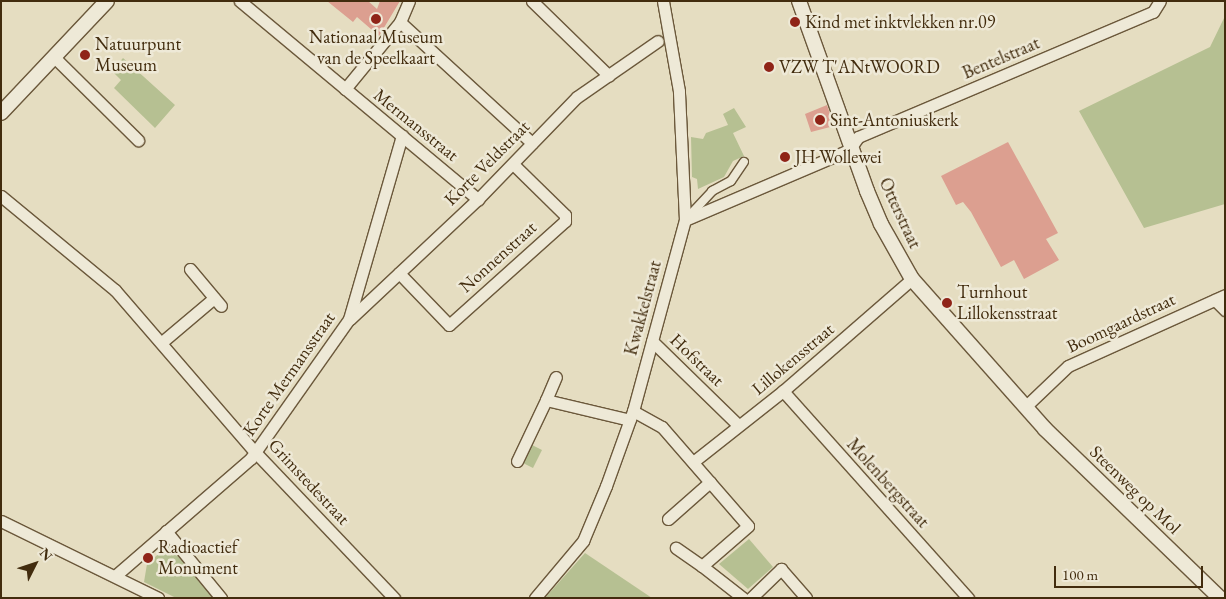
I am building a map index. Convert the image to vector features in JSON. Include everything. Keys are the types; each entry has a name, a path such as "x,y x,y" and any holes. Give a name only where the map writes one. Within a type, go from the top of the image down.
{"street":[{"path":"1,113 107,1"},
{"name":"Mermansstraat","path":"240,1 478,199"},
{"path":"345,89 400,22 409,1"},
{"path":"532,1 609,76"},
{"name":"Kwakkelstraat","path":"535,598 583,541 631,416 685,220 678,91 663,1"},
{"name":"Otterstraat","path":"799,1 881,224 912,279 1025,407"},
{"name":"Bentelstraat","path":"685,220 849,150 858,137 1125,25 1153,12 1157,2"},
{"path":"400,22 532,143"},
{"name":"Korte Veldstraat","path":"349,319 478,199 577,97 658,41"},
{"path":"55,58 138,140"},
{"name":"Korte Mermansstraat","path":"115,576 255,452 349,319 402,135"},
{"path":"685,220 712,191 731,181 744,162"},
{"name":"Nonnenstraat","path":"399,273 449,325 565,221 565,215 512,164"},
{"name":"Grimstedestraat","path":"1,196 116,290 255,452 394,598"},
{"path":"162,342 217,302 190,269"},
{"name":"Lillokensstraat","path":"693,462 783,391 912,279"},
{"name":"Boomgaardstraat","path":"1025,407 1068,366 1220,298 1225,310"},
{"name":"Hofstraat","path":"652,341 738,425"},
{"path":"516,462 556,377"},
{"name":"Molenbergstraat","path":"783,391 968,598"},
{"path":"546,400 631,416 662,427 748,526 702,566"},
{"name":"Steenweg op Mol","path":"1025,407 1220,598"},
{"path":"668,519 709,481"},
{"path":"1,521 158,598"},
{"path":"166,531 221,598"},
{"path":"676,548 743,598"},
{"path":"751,598 781,569 806,598"}],"green space":[{"path":"1225,16 1225,204 1144,228 1079,111 1210,47"},
{"path":"123,58 175,105 155,128 114,88 121,80 112,71"},
{"path":"734,108 746,127 733,133 744,156 733,161 724,177 698,189 697,179 692,177 691,137 703,139 706,133 728,125 723,114"},
{"path":"530,444 542,450 533,468 521,462"},
{"path":"749,539 773,567 748,589 719,564"},
{"path":"170,544 213,593 211,598 176,598 144,582 147,564"},
{"path":"585,553 652,598 545,598"}],"building":[{"name":"Nationaal Museum van de Speelkaart","path":"327,1 368,1 377,9 380,1 400,1 379,36 357,17 353,22"},
{"name":"Sint-Antoniuskerk","path":"827,105 834,126 811,132 805,114"},
{"path":"1008,142 1058,233 1046,239 1059,260 1024,279 1014,260 1001,267 971,212 963,202 956,205 941,176"}],"place":[{"name":"Nationaal Museum van de Speelkaart","path":"376,19"},
{"name":"Kind met inktvlekken nr.09","path":"795,22"},
{"name":"Natuurpunt Museum","path":"85,55"},
{"name":"VZW T'ANtWOORD","path":"769,67"},
{"name":"Sint-Antoniuskerk","path":"820,120"},
{"name":"JH Wollewei","path":"785,157"},
{"name":"Turnhout Lillokensstraat","path":"947,303"},
{"name":"Radioactief Monument","path":"148,558"}]}
